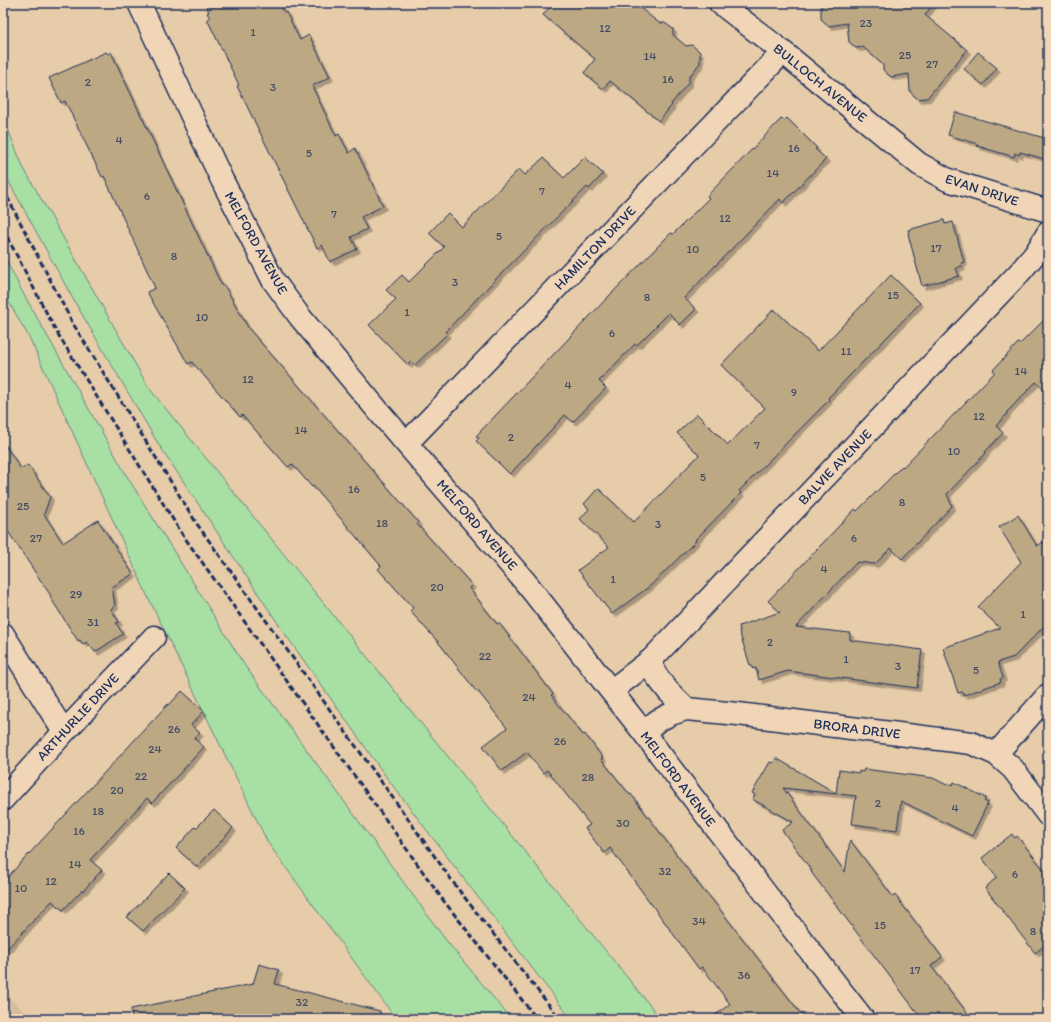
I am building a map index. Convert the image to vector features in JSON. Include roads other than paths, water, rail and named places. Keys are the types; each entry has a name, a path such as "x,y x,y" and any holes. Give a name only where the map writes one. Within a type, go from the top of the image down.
{"street":[{"name":"MELFORD AVENUE","path":"139,3 222,180 273,280 300,317 380,413 527,584 644,733 863,1019"},
{"name":"BULLOCH AVENUE","path":"720,3 784,52 918,164"},
{"name":"HAMILTON DRIVE","path":"407,443 784,52"},
{"name":"EVAN DRIVE","path":"918,164 948,180 1048,211"},
{"name":"BALVIE AVENUE","path":"611,691 651,660 1020,272 1036,253 1048,233"},
{"path":"3,634 64,732"},
{"name":"ARTHURLIE DRIVE","path":"3,799 154,637"},
{"path":"651,660 655,674 669,692 686,709"},
{"path":"996,754 1048,695"},
{"name":"BRORA DRIVE","path":"644,733 657,721 686,709 935,738 971,744 996,754 1013,769 1048,814"}],"railway":[{"path":"3,189 72,322 197,524 458,889 560,1019"},
{"path":"3,229 56,331 182,534 443,900 537,1019"}]}
